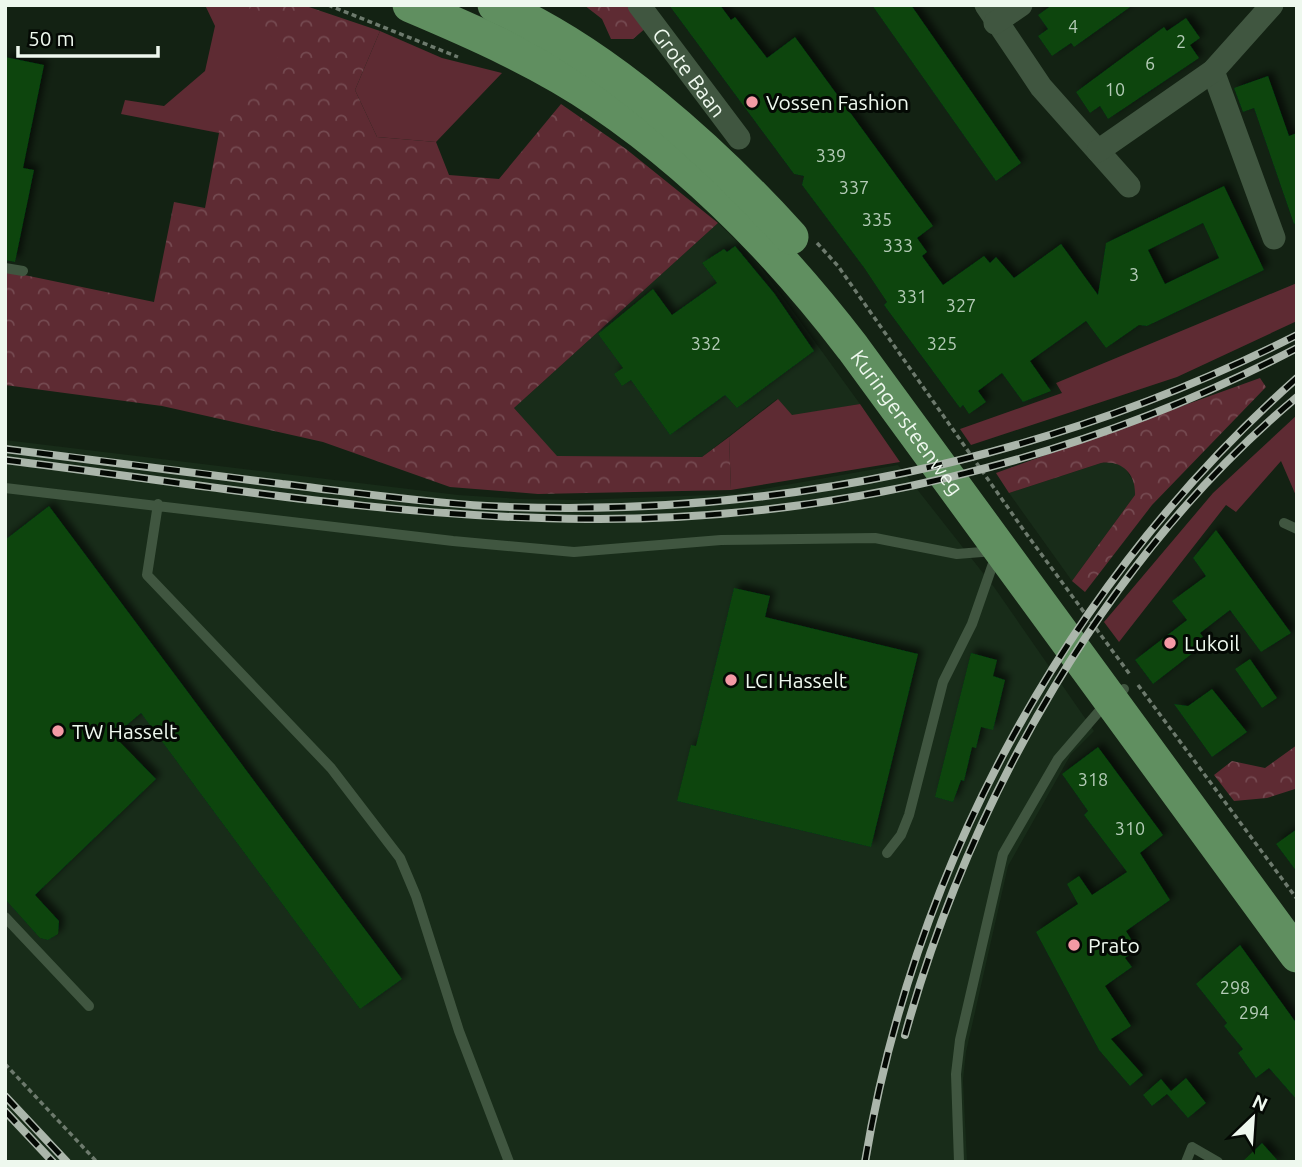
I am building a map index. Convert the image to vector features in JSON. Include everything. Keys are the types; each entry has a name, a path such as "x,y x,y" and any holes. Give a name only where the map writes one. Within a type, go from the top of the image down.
{"main road":[{"name":"Kuringersteenweg","path":"410,5 501,46 598,100 673,156 747,224 832,321 1117,694 1297,923"},
{"name":"Kuringersteenweg","path":"512,9 613,76 679,127 741,182 833,284 1005,544"},
{"name":"Kuringersteenweg","path":"1117,694 1297,956"}],"street":[{"name":"Grote Baan","path":"639,5 738,138"},
{"path":"1021,5 990,14 1041,87 1129,186"},
{"path":"1098,151 1213,71 1272,5"},
{"path":"501,46 512,9"},
{"path":"1213,71 1274,238"}],"lane":[{"path":"5,268 23,271"},
{"path":"5,488 453,541 574,552 721,540 875,538 957,554 985,554 1005,544"},
{"path":"158,504 147,575 331,768 400,858 416,896 459,1031 509,1162"},
{"path":"1284,523 1297,529"},
{"path":"887,853 901,835 909,815 943,682 972,624 1005,544"},
{"path":"959,1162 956,1074 960,1040 1003,854 1058,759 1117,694"},
{"path":"5,917 89,1006"},
{"path":"1186,1162 1192,1147 1218,1162"}],"path":[{"path":"328,5 459,57"},
{"path":"5,1064 97,1162"}],"shaded area":[{"path":"718,223 752,255 860,404 792,416 777,399 702,457 556,456 514,408"},
{"path":"5,440 458,495 520,499 579,500 735,494 898,465 994,587 1094,731 1071,754 1008,866 966,1052 963,1080 967,1162 5,1162"},
{"path":"1115,461 1124,466 1136,486 1135,495 1072,581 1009,493 1101,463"}],"green space":[{"path":"205,5 251,5 250,8 284,52 219,133 121,114 125,100 164,106 205,71 215,26"},
{"path":"251,5 303,5 380,31 355,90 377,137 436,142 449,175 499,179 561,104 626,149 718,223 514,408 557,456 702,457 729,437 731,490 538,494 450,487 323,442 162,406 5,385 5,271 154,302 174,202 205,208 219,133 218,121 283,52 249,8"},
{"path":"584,5 628,5 647,27 633,39 611,39 602,19"},
{"path":"380,31 442,58 502,73 436,142 377,137 355,90"},
{"path":"1297,283 1297,321 1177,377 971,445 960,429 1062,393 1056,383"},
{"path":"1260,378 1266,387 1152,505 1085,592 1072,581 1135,495 1130,474 1121,466 1101,463 1009,493 996,473"},
{"path":"778,399 792,415 860,404 900,462 731,490 729,437"},
{"path":"1297,415 1297,498 1281,461 1236,512 1226,505 1119,642 1104,622 1213,493"},
{"path":"1297,745 1295,789 1267,798 1234,801 1214,775 1232,761 1265,768"}],"building":[{"path":"669,5 720,5 731,20 735,17 767,58 795,37 933,226 917,238 927,252 922,256 943,285 984,256 990,263 996,257 1014,278 1061,244 1098,295 1106,243 1224,186 1264,270 1147,326 1139,325 1106,348 1086,321 1030,361 1051,391 1023,402 1002,373 978,391 986,402 969,414 963,405 960,408 884,305 887,302 865,269 802,185 804,176 794,174","holes":["1203,223 1219,258 1165,284 1148,250"]},
{"path":"872,5 911,5 1021,163 996,181"},
{"path":"1052,5 1133,5 1074,47 1071,43 1052,56 1038,36 1048,29 1038,15"},
{"path":"1186,18 1200,38 1190,45 1199,58 1108,119 1100,106 1090,113 1076,92 1164,27 1167,31"},
{"path":"5,57 44,65 23,168 34,170 15,262 5,260"},
{"path":"1268,76 1289,136 1297,133 1297,223 1294,224 1254,108 1243,112 1234,88"},
{"path":"735,246 774,293 814,351 737,408 725,395 670,435 631,380 622,386 614,374 623,368 598,334 653,289 672,315 717,283 702,263 724,249 727,252"},
{"path":"49,506 402,979 360,1009 141,713 114,736 156,779 35,895 59,921 58,934 48,940 40,938 5,899 5,540"},
{"path":"1216,530 1291,633 1261,652 1230,610 1200,633 1207,642 1153,684 1135,660 1187,620 1172,601 1206,576 1193,558"},
{"path":"734,588 770,596 765,617 918,654 871,847 677,801 691,745 696,746"},
{"path":"971,653 997,660 993,676 1005,680 993,730 981,727 976,748 972,747 964,781 961,780 953,802 935,797"},
{"path":"1250,659 1277,698 1262,708 1235,669"},
{"path":"1212,689 1247,732 1212,757 1174,704 1188,706"},
{"path":"1098,747 1163,835 1140,853 1170,900 1126,931 1134,944 1127,949 1130,954 1125,958 1132,967 1105,986 1131,1026 1111,1039 1143,1075 1130,1086 1099,1050 1036,932 1078,904 1067,884 1079,876 1092,895 1127,872 1084,815 1088,811 1062,774"},
{"path":"1297,829 1297,872 1276,844"},
{"path":"1240,945 1297,1024 1297,1100 1269,1068 1256,1078 1238,1053 1243,1049 1224,1026 1227,1023 1196,984"},
{"path":"1186,1078 1206,1103 1188,1118 1167,1094 1152,1106 1143,1095 1161,1079 1171,1091"},
{"path":"1262,1143 1279,1162 1242,1162"}],"railway":[{"path":"5,449 461,504 592,508 696,503 800,491 903,473 1005,448 1105,417 1202,379 1297,335"},
{"path":"5,460 295,498 441,513 587,519 678,517 770,509 861,496 952,477 1042,452 1129,423 1214,388 1297,348"},
{"path":"865,1162 889,1050 922,941 964,835 1015,733 1074,636 1141,544 1215,457 1297,378"},
{"path":"905,1035 933,946 967,858 1008,771 1054,687 1107,606 1165,530 1229,460 1297,397"},
{"path":"5,1096 67,1162"},
{"path":"5,1111 53,1162"}],"place":[{"name":"Vossen Fashion","path":"752,102"},
{"name":"Lukoil","path":"1170,643"},
{"name":"LCI Hasselt","path":"731,680"},
{"name":"TW Hasselt","path":"58,731"},
{"name":"Prato","path":"1074,945"}]}
